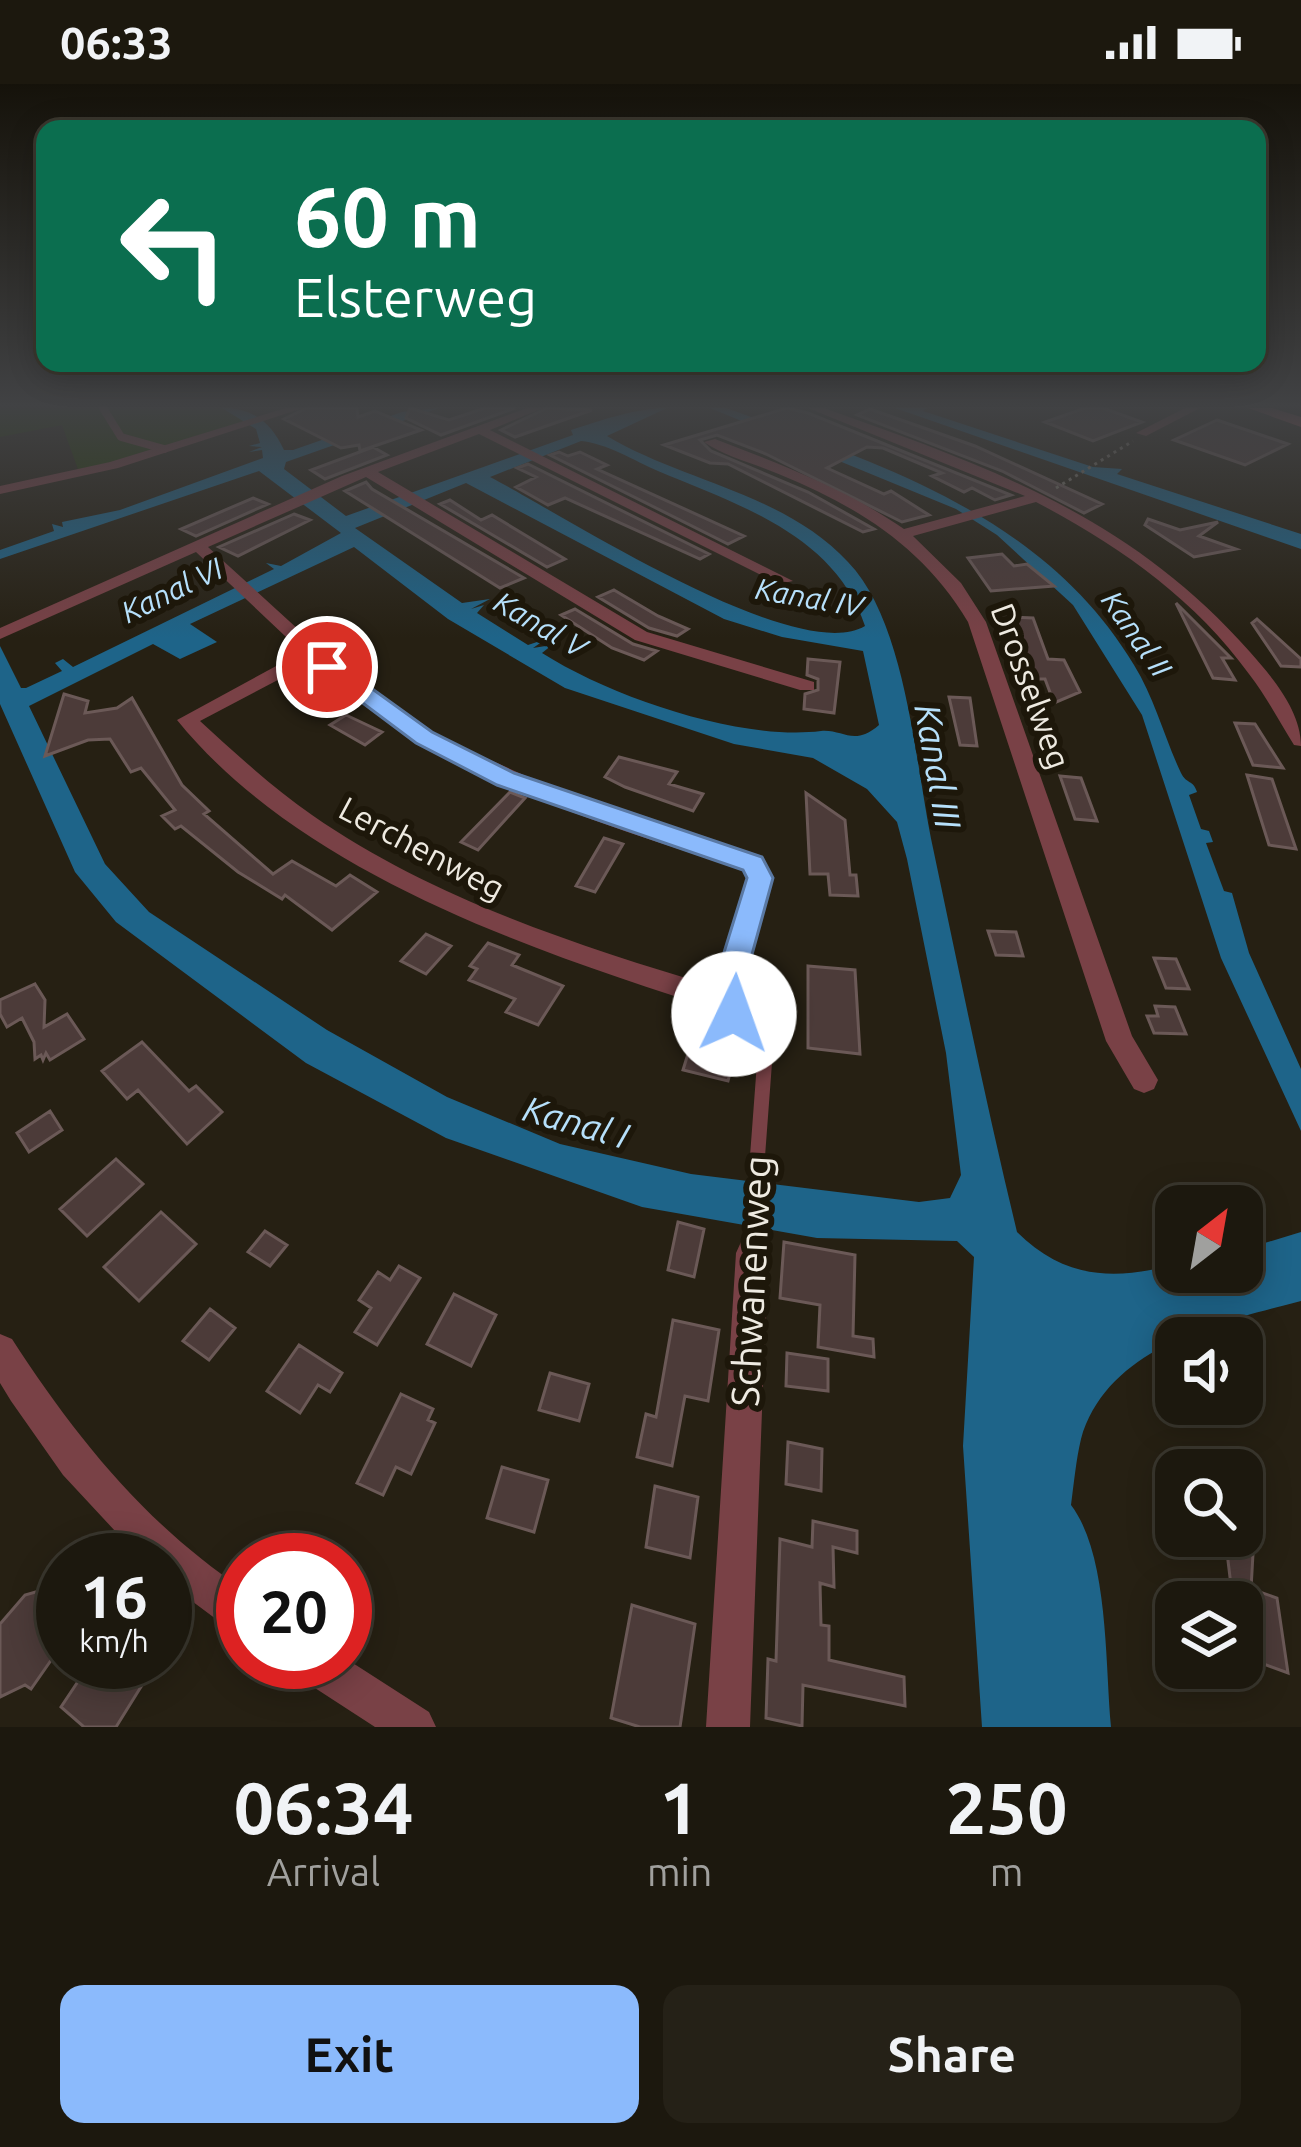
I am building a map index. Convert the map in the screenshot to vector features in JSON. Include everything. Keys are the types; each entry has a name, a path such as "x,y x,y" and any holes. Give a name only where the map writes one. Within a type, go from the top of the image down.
{"street":[{"path":"3,633 333,485"},
{"path":"387,485 641,636 807,686"},
{"path":"592,485 784,580"},
{"name":"Drosselweg","path":"813,485 905,533 952,583 977,622 1120,1041 1144,1080"},
{"path":"1011,485 1040,496 1140,555 1210,613 1262,673 1301,740"},
{"path":"905,533 1040,496"},
{"path":"197,546 313,654 393,718 505,779 575,807 746,859 760,878 724,1001"},
{"name":"Lerchenweg","path":"313,654 188,720 286,810 401,882 508,930 724,1001"},
{"name":"Schwanenweg","path":"728,1727 752,1253"},
{"path":"0,1351 35,1410 94,1482 174,1561 216,1593"},
{"path":"355,1689 414,1727"}],"lane":[{"name":"Schwanenweg","path":"724,1001 765,1056 757,1163"}],"path":[{"path":"1040,496 1062,485"},
{"name":"Schwanenweg","path":"752,1253 757,1163"}],"water":[{"path":"190,485 219,485 0,559 0,550 54,531 52,524 63,527 62,522 120,510"},
{"path":"277,485 305,485 346,516 434,485 462,485 355,528 462,603 490,599 471,609 484,605 477,613 528,645 546,639 533,648 552,645 542,653 604,686 716,723 855,736 879,725 863,651 782,637 724,619 469,485 504,485 678,580 787,625 832,633 865,626 851,595 808,546 751,511 690,485 717,485 764,504 822,539 868,588 884,621 906,697 933,848 1017,1232 1035,1248 1072,1267 1111,1274 1155,1269 1155,1293 1263,1293 1263,1244 1301,1232 1301,1301 1241,1317 1155,1317 1155,1352 1116,1381 1095,1407 1081,1439 1071,1505 1083,1526 1099,1581 1111,1727 982,1727 963,1446 974,1257 957,1241 817,1238 642,1207 446,1138 306,1063 116,922 75,872 0,704 0,646 21,688 26,688 62,671 55,663 63,659 73,667 274,569 266,563 281,566 341,533","holes":["354,547 448,619 565,688 734,744 813,758 867,789 897,822 946,1053 961,1175 950,1198 919,1202 691,1174 560,1144 447,1097 327,1030 149,912 105,864 29,706 153,644 180,659 217,642 190,624"]},
{"path":"897,485 921,485 954,501 1054,569 1097,613 1134,665 1181,773 1197,792 1189,795 1201,829 1209,831 1213,842 1206,843 1224,891 1232,893 1249,953 1301,1069 1301,1131 1221,958 1142,715 1073,605 997,535 956,509"},
{"path":"1116,485 1150,485 1301,534 1301,549"}],"building":[{"path":"368,485 524,578 500,588 345,491"},
{"path":"570,485 709,554 700,559 565,498 548,505 516,487"},
{"path":"609,485 631,485 744,536 728,544"},
{"path":"769,485 791,485 874,529 863,532"},
{"path":"827,485 864,485 884,494 891,491 929,515 902,522"},
{"path":"949,485 985,485 1011,495 995,500 972,488 964,492"},
{"path":"1029,485 1060,485 1102,504 1084,513"},
{"path":"253,498 268,504 196,536 181,529"},
{"path":"450,500 481,520 492,515 565,559 547,567 440,504"},
{"path":"294,514 310,520 238,556 219,547"},
{"path":"1148,519 1180,530 1218,522 1199,536 1236,549 1194,557 1145,525"},
{"path":"1002,554 1014,566 1027,564 1054,586 991,591 968,558"},
{"path":"614,590 688,629 677,636 649,628 598,597"},
{"path":"1176,603 1231,658 1222,658 1235,680 1213,678"},
{"path":"575,609 633,644 657,651 644,660 612,648 561,615"},
{"path":"1013,617 1033,618 1048,659 1064,660 1080,692 1054,703 1045,679 1034,679"},
{"path":"1257,619 1301,659 1301,667 1281,666 1252,623"},
{"path":"808,659 840,662 834,713 804,709 805,694 818,690 818,679 807,675"},
{"path":"64,694 88,701 85,713 117,708 132,698 182,785 209,811 204,814 273,874 292,861 336,886 350,875 377,892 332,930 285,895 282,899 238,872 181,826 175,829 162,816 175,810 141,768 131,772 110,739 88,740 45,756"},
{"path":"949,697 970,698 977,746 960,745"},
{"path":"346,715 382,732 365,745 330,725"},
{"path":"1235,723 1255,724 1283,768 1253,765"},
{"path":"619,757 677,772 669,784 703,794 693,811 625,787 605,777"},
{"path":"1247,775 1272,779 1296,849 1269,845"},
{"path":"1060,776 1081,778 1097,821 1075,819"},
{"path":"510,792 525,798 478,850 461,842"},
{"path":"806,793 845,820 850,875 856,875 858,896 830,895 828,874 810,874"},
{"path":"604,838 623,844 595,892 576,886"},
{"path":"988,931 1016,932 1023,956 996,955"},
{"path":"426,934 451,946 426,974 401,961"},
{"path":"488,943 519,955 512,965 563,986 538,1025 506,1012 515,999 469,980 477,969 470,966"},
{"path":"1154,958 1176,959 1189,989 1166,988"},
{"path":"808,966 855,970 860,1054 808,1048"},
{"path":"35,984 45,1000 44,1027 67,1014 84,1039 50,1060 46,1053 43,1060 41,1055 35,1059 34,1042 22,1018 7,1027 0,1014 0,1000"},
{"path":"1155,1006 1175,1007 1186,1034 1154,1033 1147,1016 1158,1016"},
{"path":"695,1031 738,1042 728,1081 683,1070"},
{"path":"142,1042 189,1091 196,1086 222,1112 187,1144 138,1090 127,1099 102,1071"},
{"path":"50,1111 62,1130 29,1152 17,1133"},
{"path":"116,1159 143,1184 87,1236 60,1209"},
{"path":"161,1212 196,1244 139,1301 104,1267"},
{"path":"678,1222 704,1229 694,1277 668,1270"},
{"path":"265,1231 287,1245 270,1266 248,1252"},
{"path":"784,1242 855,1255 853,1336 873,1339 874,1357 818,1347 820,1305 780,1298"},
{"path":"399,1266 420,1278 377,1345 355,1332 371,1308 359,1300 378,1272 390,1280"},
{"path":"454,1294 496,1315 471,1366 427,1344"},
{"path":"210,1309 235,1328 209,1360 183,1341"},
{"path":"673,1320 719,1330 708,1401 685,1396 672,1466 637,1457 646,1414 656,1417"},
{"path":"299,1345 342,1373 330,1392 318,1385 300,1413 267,1391"},
{"path":"787,1353 828,1359 828,1391 786,1386"},
{"path":"550,1373 589,1384 579,1421 539,1410"},
{"path":"401,1394 433,1409 428,1420 435,1423 411,1474 396,1467 383,1495 357,1483"},
{"path":"788,1442 822,1449 821,1491 786,1484"},
{"path":"502,1467 548,1480 534,1532 487,1518"},
{"path":"655,1486 698,1497 690,1558 646,1547"},
{"path":"813,1521 857,1531 857,1553 833,1547 834,1587 820,1583 821,1625 829,1626 829,1660 904,1677 905,1706 803,1685 802,1726 766,1718 768,1659 776,1661 780,1539 812,1547"},
{"path":"1228,1557 1253,1557 1251,1581 1230,1581"},
{"path":"36,1592 36,1682 31,1689 25,1685 0,1697 0,1624 25,1595"},
{"path":"1263,1593 1277,1598 1288,1673 1263,1664"},
{"path":"632,1605 695,1624 680,1727 640,1727 611,1718"},
{"path":"73,1689 140,1689 116,1727 84,1727 61,1707"}],"route":[{"path":"327,667 369,702 424,737 505,779 575,807 746,859 758,868 752,910 724,1001 734,1014"}],"water label":[{"name":"Kanal VI","path":"172,591"},
{"name":"Kanal IV","path":"809,598"},
{"name":"Kanal V","path":"540,625"},
{"name":"Kanal II","path":"1136,634"},
{"name":"Kanal III","path":"938,766"},
{"name":"Kanal I","path":"576,1122"}]}
